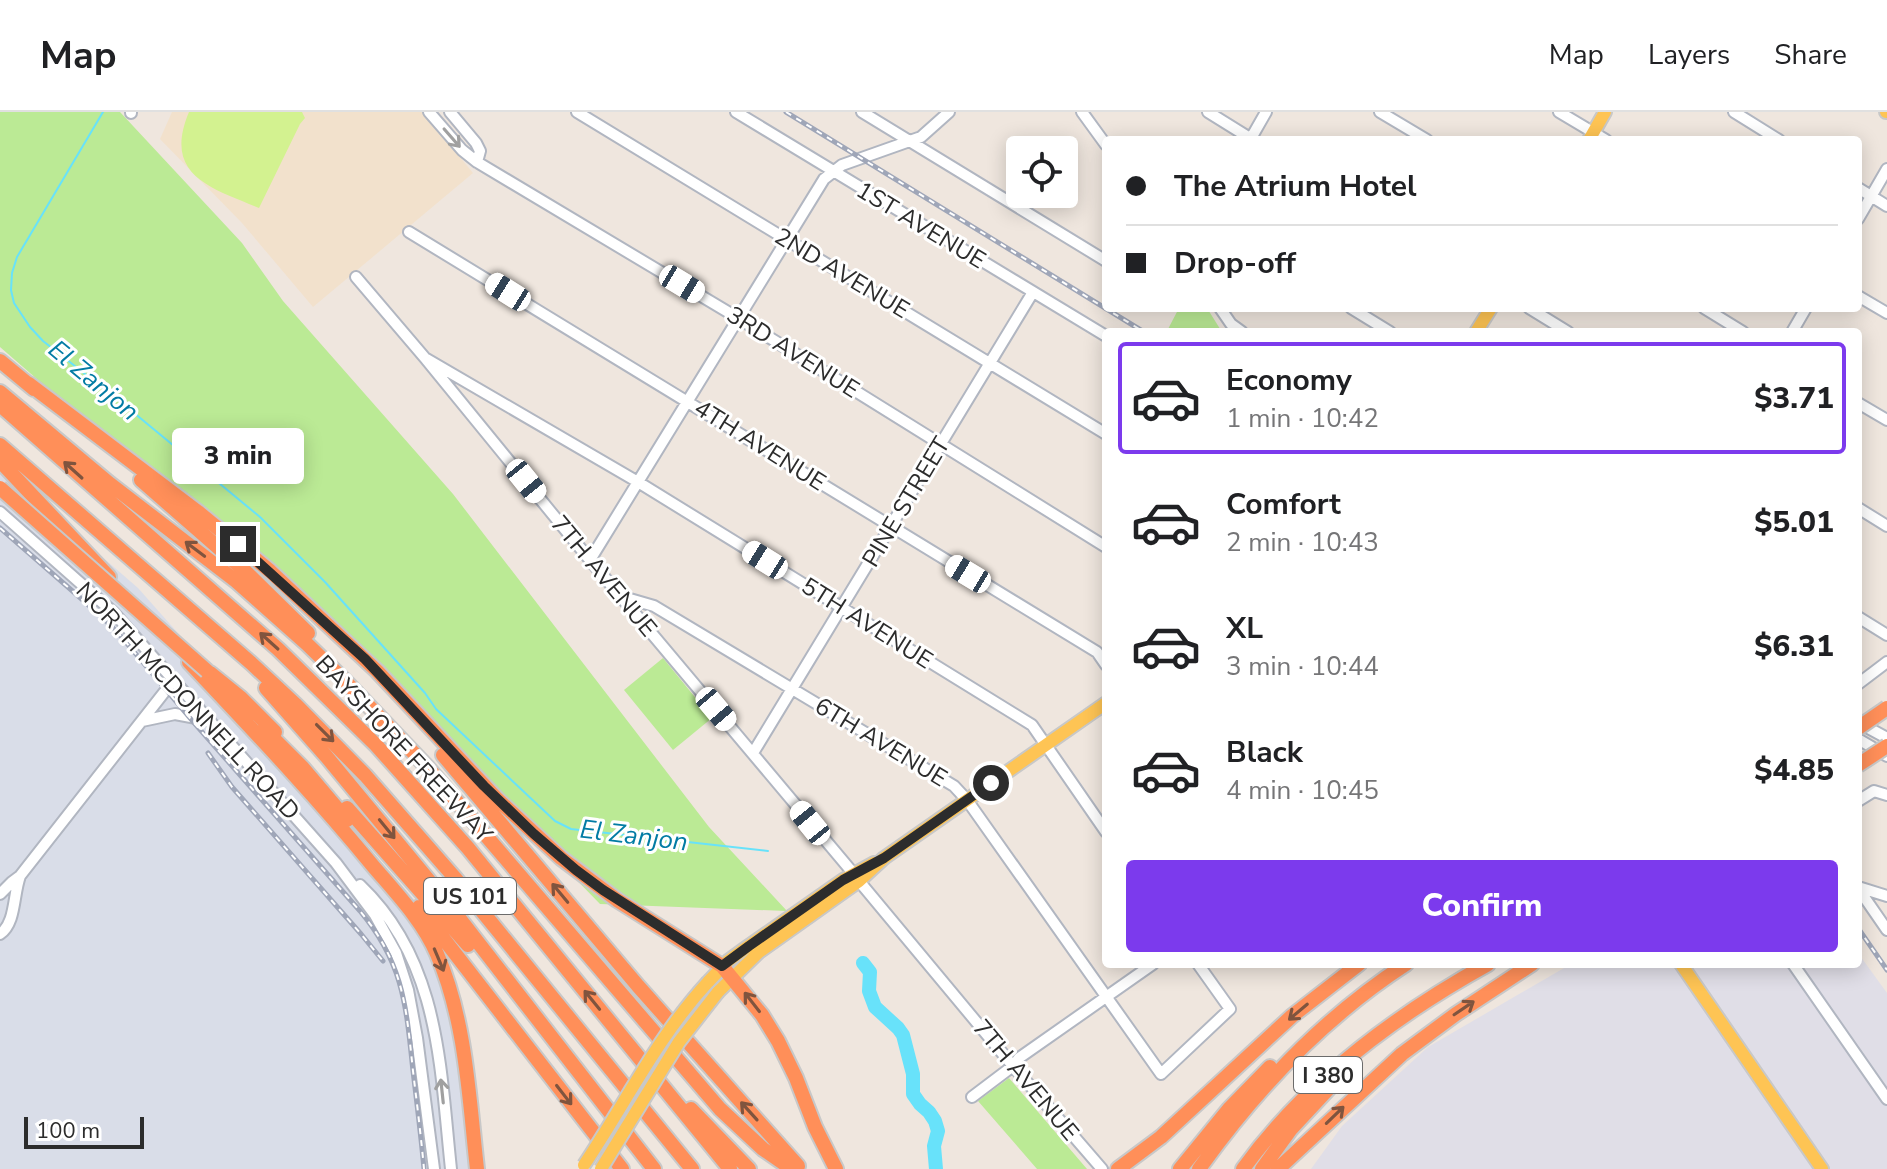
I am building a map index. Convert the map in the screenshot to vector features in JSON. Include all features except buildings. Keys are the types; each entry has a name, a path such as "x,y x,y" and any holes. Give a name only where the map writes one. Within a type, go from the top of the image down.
{"highway":[{"path":"0,361 270,571 383,677 497,799 540,840 603,890 727,972 762,1015 778,1041 836,1169"},
{"path":"29,384 191,523 288,613 435,764 481,817 504,857"},
{"path":"0,392 110,484 236,581 307,644 391,728 695,1081 745,1132 792,1169"},
{"name":"BAYSHORE FREEWAY","path":"0,405 278,649 363,731 455,832 730,1169"},
{"name":"BAYSHORE FREEWAY","path":"0,445 227,642 324,732 404,818 692,1169"},
{"path":"0,461 319,802 414,915 437,953 452,997 464,1061 477,1169"},
{"path":"0,488 207,671 326,790 447,919 589,1087"},
{"path":"270,571 426,736 638,986 801,1169"},
{"path":"227,642 373,811 654,1169"},
{"path":"1862,723 1887,708"},
{"path":"1862,764 1887,746"},
{"path":"1862,765 1887,755"},
{"path":"326,790 621,1167"},
{"path":"1118,1169 1161,1137 1292,1016 1354,968"},
{"name":"I 380","path":"1199,1169 1237,1118 1313,1036 1361,995 1400,968"},
{"name":"I 380","path":"1243,1169 1282,1120 1323,1079 1363,1046 1430,999 1481,968"},
{"path":"1278,1169 1402,1054 1526,968"},
{"path":"1180,1169 1229,1109 1273,1063 1361,995"},
{"path":"1262,1169 1291,1129 1329,1088 1430,999"},
{"path":"619,1033 749,1169"}],"main road":[{"path":"1591,136 1605,112"},
{"path":"601,1169 684,1035 718,992 727,972 749,946 884,858 1102,706"},
{"path":"1684,968 1822,1169"},
{"path":"583,1167 672,1026 708,982 727,972"}],"street":[{"name":"3RD AVENUE","path":"429,112 462,150 477,162 738,318 1102,545"},
{"path":"450,112 476,143 480,151 477,162"},
{"name":"2ND AVENUE","path":"577,112 1102,432"},
{"name":"1ST AVENUE","path":"736,112 1102,334"},
{"path":"862,112 1102,259"},
{"path":"590,560 824,179 832,171 866,156 921,137 949,112"},
{"path":"1082,112 1102,140"},
{"path":"1208,112 1246,136"},
{"path":"1253,136 1266,112"},
{"path":"1380,112 1420,136"},
{"path":"1559,112 1591,136"},
{"path":"1734,112 1773,136"},
{"path":"1862,212 1887,169"},
{"path":"1862,190 1887,206"},
{"name":"4TH AVENUE","path":"409,232 1097,652 1102,659"},
{"name":"7TH AVENUE","path":"356,277 1102,1169"},
{"name":"PINE STREET","path":"753,753 1033,292"},
{"path":"1862,298 1887,313"},
{"path":"1358,312 1384,328"},
{"path":"1536,312 1562,328"},
{"path":"1710,312 1736,328"},
{"name":"5TH AVENUE","path":"425,358 638,482 1032,725 1102,826"},
{"path":"1862,405 1887,420"},
{"path":"1862,510 1887,526"},
{"name":"NORTH MCDONNELL ROAD","path":"0,512 113,612 336,863 382,909 407,947 420,977 436,1036 451,1169"},
{"name":"6TH AVENUE","path":"623,597 654,606 954,786 1161,1074 1230,1009 1201,968"},
{"path":"1862,619 1887,635"},
{"path":"1862,681 1887,662"},
{"path":"0,894 20,876 173,681"},
{"path":"142,721 175,714 208,720"},
{"path":"1862,727 1887,738"},
{"path":"1862,741 1887,755"},
{"path":"1862,798 1874,791 1887,795"},
{"name":"NORTH MCDONNELL ROAD","path":"336,863 380,922 403,971 415,1023 434,1169"},
{"path":"0,934 9,926 20,876"},
{"path":"1862,888 1887,896"},
{"path":"1862,893 1887,930"},
{"path":"972,1097 1019,1058 1147,968"},
{"path":"1796,968 1887,1099"}],"shaded area":[{"path":"172,112 423,112 473,173 313,307 242,223 160,139"},
{"path":"0,468 138,588 422,908 439,937 452,972 459,1009 476,1169 0,1169"},
{"path":"1862,959 1887,993 1887,1169 1311,1169 1342,1126 1428,1047 1564,968 1862,968"}],"green space":[{"path":"0,112 120,112 242,243 283,301 453,494 709,827 787,911 600,904 361,659 236,538 68,406 0,347"},
{"path":"189,112 302,112 305,118 259,208 209,186 187,165 182,151 182,134"},
{"path":"1177,312 1210,312 1220,328 1169,328"},
{"path":"663,658 712,718 673,750 624,690"},
{"path":"1009,1078 1087,1169 1037,1169 978,1101"}],"waterway":[{"name":"El Zanjon","path":"103,112 17,257 11,290 14,303 30,327 43,341 260,517 325,582 436,709 555,821 571,829 768,851"},
{"path":"863,963 870,972 869,991 875,1007 903,1035 913,1074 913,1094 935,1121 938,1131 934,1146 936,1169"}],"railway":[{"path":"786,112 1102,306"},
{"path":"1111,312 1137,328"},
{"path":"0,528 119,634 375,930 394,968 405,1006 424,1169"},
{"path":"208,753 232,787 383,961"},
{"path":"1862,934 1887,970"}],"route":[{"path":"238,544 365,659 484,786 534,834 603,890 722,966 843,880 884,858 991,783"}]}
